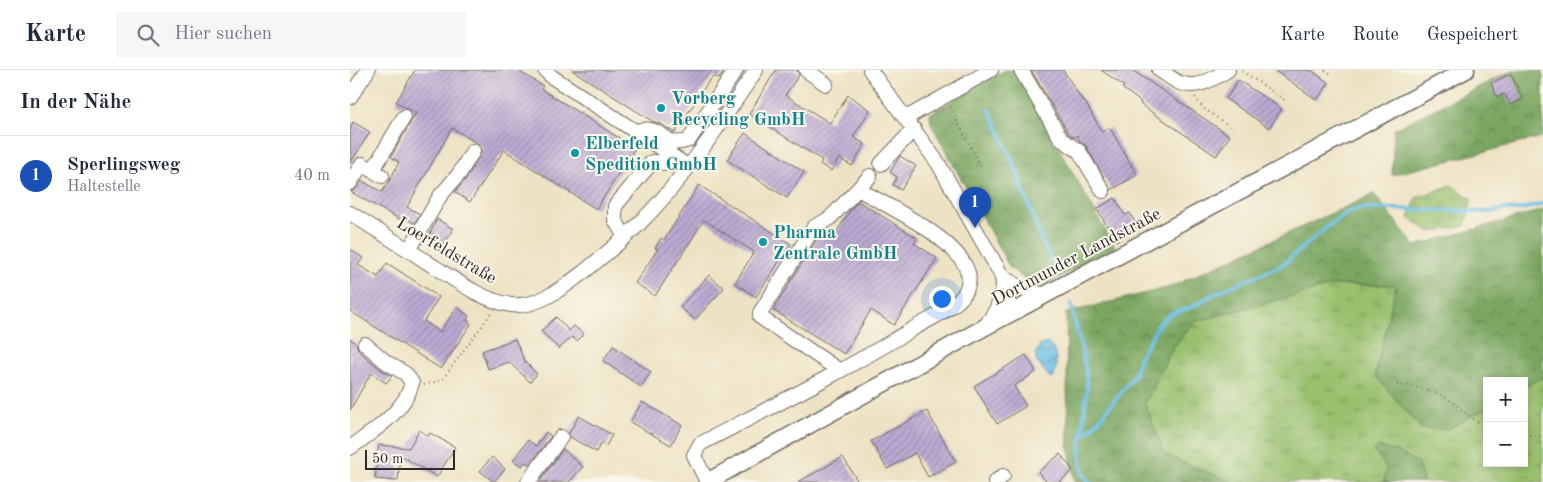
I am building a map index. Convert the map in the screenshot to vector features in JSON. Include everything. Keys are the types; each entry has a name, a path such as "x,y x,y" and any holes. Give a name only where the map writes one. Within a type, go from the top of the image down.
{"main road":[{"name":"Dortmunder Landstraße","path":"707,482 985,327 1466,70"}],"street":[{"path":"545,70 552,77 635,131 687,169"},
{"path":"635,131 651,130 669,141 680,143 689,140 736,70"},
{"name":"Loerfeldstraße","path":"350,213 480,294 499,302 519,305 541,300 573,280 625,237 661,201 718,127 756,70"},
{"path":"806,70 826,84"},
{"path":"870,70 938,163 1002,282 1013,312"},
{"path":"881,164 910,124 944,96 991,70"},
{"path":"1020,70 1061,139 1079,151 1103,191"},
{"path":"1159,70 1179,83 1190,85 1203,83 1228,70"},
{"path":"350,97 361,72"},
{"path":"350,183 362,164 378,173 404,118"},
{"path":"409,250 440,196 459,174 473,151"},
{"path":"625,237 616,220 615,206 652,162 669,163 687,169"},
{"path":"840,371 760,317 760,313 814,227 829,219 870,176"},
{"path":"707,482 694,455 700,444 882,348 955,303 966,292 969,281 968,272 961,259 934,233 858,189"},
{"path":"1002,282 1022,290 1046,295"},
{"path":"985,327 997,308 1002,282"},
{"path":"350,448 386,422 397,410 410,390 412,383 410,379 365,344"},
{"path":"528,482 561,437"}],"path":[{"path":"1240,70 1286,100"},
{"path":"1325,70 1331,74"},
{"path":"1190,85 1197,101 1202,107 1233,128"},
{"path":"944,96 982,169"},
{"path":"410,390 442,380 499,302"},
{"path":"1397,385 1409,385 1442,396 1483,426"},
{"path":"1528,434 1543,436"}],"green space":[{"path":"1005,70 1014,70 1115,247 1051,282 1030,282 1010,268 931,124 930,114"},
{"path":"1513,70 1543,70 1543,137 1392,175 1394,129"},
{"path":"1451,185 1472,199 1465,226 1431,232 1409,218 1416,198"},
{"path":"1374,194 1415,246 1543,210 1543,377 1528,385 1528,377 1483,377 1483,410 1448,429 1421,429 1375,375 1396,285 1334,285 1194,322 1173,347 1145,404 1165,455 1231,482 1075,482 1068,444 1066,313 1170,287"},
{"path":"1334,285 1396,285 1448,429 1483,410 1483,467 1528,467 1528,385 1543,377 1543,482 1231,482 1165,455 1145,404 1173,347 1194,322"},
{"path":"1380,447 1395,451 1417,462 1424,482 1383,482 1387,469 1374,450"}],"water":[{"path":"1047,343 1051,346 1056,359 1053,379 1049,377 1036,361 1036,353 1040,345"}],"building":[{"path":"415,70 517,70 543,86 541,89 635,148 596,209 504,150 470,202 455,192 466,179 482,151 480,145 452,128 407,207 420,214 414,223 402,216 399,219 351,192 362,181 382,192 390,180 399,162 391,157 416,113 396,102"},
{"name":"Vorberg Recycling GmbH","path":"572,70 725,70 719,79 714,76 708,82 675,133 661,124 652,121"},
{"path":"776,70 797,70 799,75 785,95 830,123 848,95 870,110 853,137 865,144 852,166 839,158 831,171 820,164 822,160 749,114"},
{"path":"1031,70 1063,70 1084,100 1102,132 1110,128 1137,175 1111,190 1086,146 1077,135 1074,137 1069,134"},
{"path":"1101,70 1132,70 1230,136 1216,156 1140,104 1141,102 1122,88 1124,86"},
{"path":"1274,70 1311,70 1329,83 1317,100"},
{"path":"1511,74 1523,99 1510,105 1505,94 1497,97 1491,83"},
{"path":"1238,80 1282,109 1269,128 1226,99"},
{"path":"353,122 370,132 350,164 350,128"},
{"path":"745,133 804,172 787,198 727,160"},
{"path":"900,156 916,166 901,190 893,185 897,177 890,172"},
{"name":"Pharma Zentrale GmbH","path":"699,185 791,244 756,297 735,283 754,252 704,220 655,296 635,283 658,249 655,248 661,238 664,240"},
{"path":"1115,198 1125,215 1130,213 1138,228 1116,241 1097,209"},
{"path":"858,201 917,238 914,243 937,258 894,325 871,310 844,354 773,310 820,234 822,233 832,239"},
{"path":"437,219 453,229 442,247 428,238"},
{"path":"350,249 363,258 358,265 378,277 387,263 439,297 424,321 440,332 457,307 469,316 467,320 471,324 441,369 350,311"},
{"path":"709,275 724,288 695,320 680,307"},
{"path":"556,317 569,331 574,326 584,334 577,341 572,337 559,349 541,331"},
{"path":"350,338 356,344 359,351 380,369 392,376 386,383 371,373 350,410"},
{"path":"515,339 525,362 537,374 530,382 509,362 488,369 482,351"},
{"path":"613,346 651,372 641,387 603,361"},
{"path":"1026,355 1036,372 1014,386 1026,406 997,424 974,386"},
{"path":"642,402 682,425 671,445 630,422"},
{"path":"927,411 956,462 928,477 915,453 887,469 871,441"},
{"path":"579,416 612,435 606,446 601,443 596,452 570,437 569,433"},
{"path":"419,430 428,436 430,433 455,447 437,477 400,455 398,481 375,479 379,445 409,448"},
{"path":"546,432 551,436 530,465 525,462 522,466 513,460 528,440 536,446"},
{"path":"563,449 583,467 569,482 539,482"},
{"path":"1060,454 1073,470 1060,482 1047,482 1038,472"},
{"path":"492,457 505,469 494,482 480,471"},
{"path":"843,457 858,482 798,482"}],"waterway":[{"path":"990,110 1014,164 1042,242 1055,268"},
{"path":"1083,436 1099,420 1134,376 1140,357 1159,324 1170,314 1190,308 1214,294 1282,265 1327,227 1347,213 1363,208 1492,212 1504,209 1517,210 1543,204"},
{"path":"1071,304 1086,369 1087,387 1080,455 1083,473 1089,482"}],"place":[{"name":"Vorberg Recycling GmbH","path":"661,108"},
{"name":"Elberfeld Spedition GmbH","path":"575,153"},
{"name":"Sperlingsweg","path":"975,228"},
{"name":"Pharma Zentrale GmbH","path":"763,242"}]}
